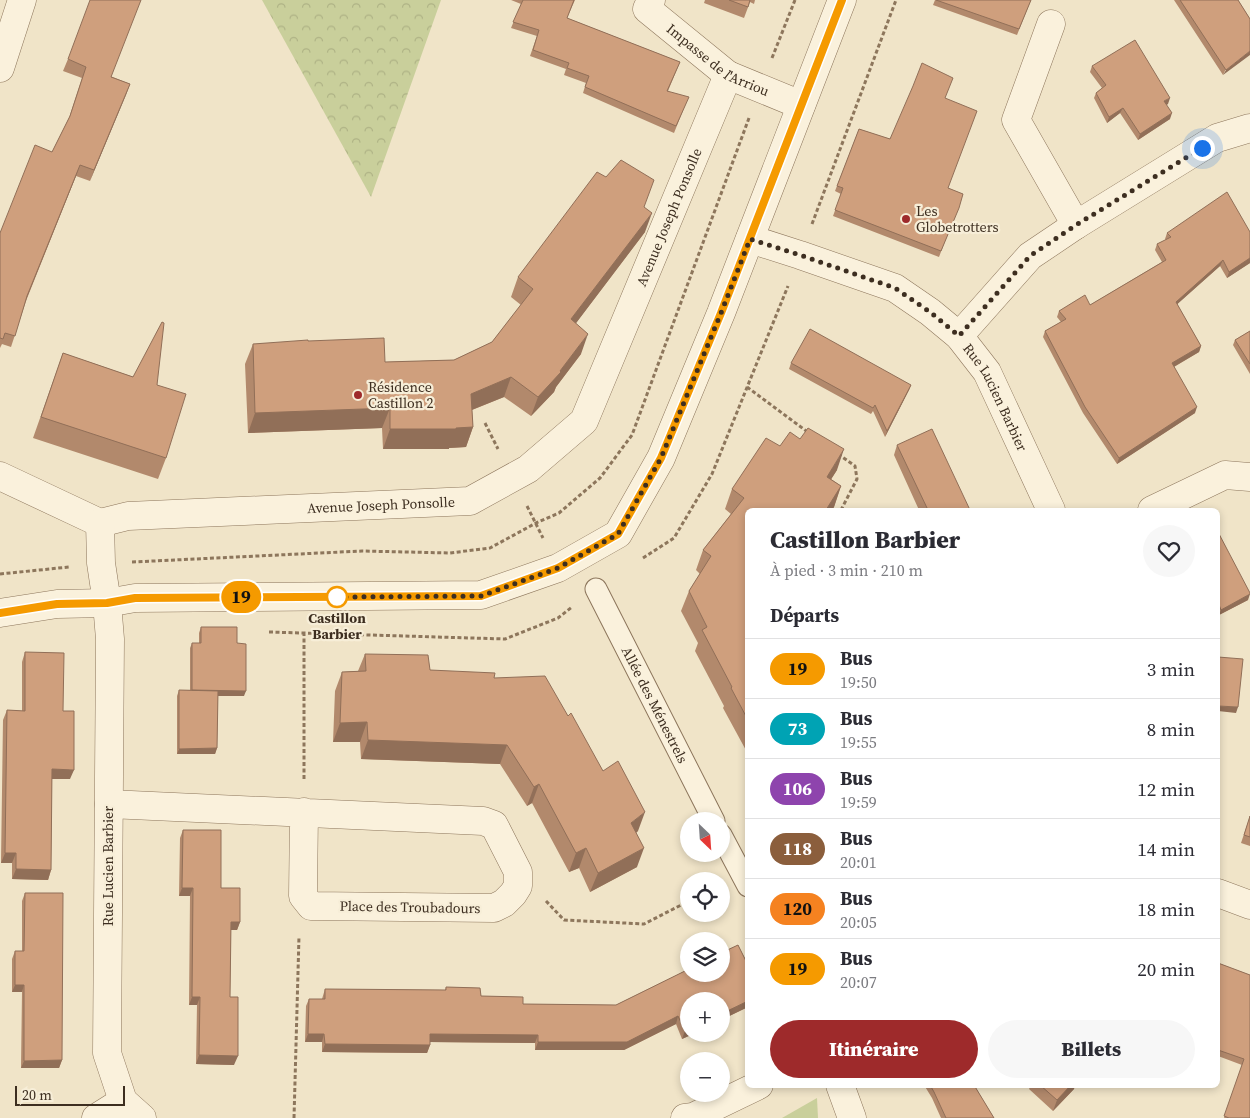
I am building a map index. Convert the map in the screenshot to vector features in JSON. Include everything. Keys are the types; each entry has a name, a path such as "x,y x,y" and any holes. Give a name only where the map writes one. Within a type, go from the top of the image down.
{"street":[{"path":"0,68 22,0"},
{"name":"Impasse de l'Arriou","path":"651,0 647,9 728,75 801,105"},
{"path":"0,612 57,604 107,603 135,598 481,596 558,568 618,534 661,458 721,313 842,0"},
{"path":"1051,24 1016,120 1076,225"},
{"name":"Avenue Joseph Ponsolle","path":"100,523 128,516 470,501 528,468 584,421 728,75"},
{"path":"959,336 1030,256 1076,225 1218,138 1250,128"},
{"name":"Rue Lucien Barbier","path":"750,239 895,288 930,312 959,336 987,372 1050,508"},
{"path":"1156,508 1225,475 1250,476"},
{"path":"0,476 100,523 101,563 107,603"},
{"name":"Allée des Ménestrels","path":"596,589 709,812"},
{"name":"Rue Lucien Barbier","path":"107,603 110,639 107,1054 132,1110"},
{"path":"109,804 483,821 494,825 518,872"},
{"path":"303,896 304,812"},
{"path":"730,852 745,880"},
{"name":"Place des Troubadours","path":"303,896 311,906 494,908 504,903 514,894 518,886 518,872"},
{"path":"1220,894 1250,906"},
{"path":"685,1118 693,1117 753,1088"},
{"path":"841,1088 852,1118"},
{"path":"96,1118 132,1110"}],"path":[{"path":"0,574 101,563 362,551 450,554 490,548 559,513 600,478 632,435 760,88 795,0"},
{"path":"747,387 817,438"},
{"path":"832,450 855,466 857,479 842,508"},
{"path":"304,634 304,812"},
{"path":"518,872 564,920 644,924 680,906"},
{"path":"294,1118 299,921 303,896"}],"green space":[{"path":"262,0 441,0 371,197"},
{"path":"817,1098 818,1118 782,1118"}],"building":[{"path":"90,0 141,0 111,77 130,84 94,170 80,165 27,296 15,336 5,333 3,339 0,338 0,233 35,145 52,152 70,116 86,67 68,59"},
{"path":"523,0 574,0 567,18 680,62 667,91 689,97 676,126 585,87 589,76 567,68 569,63 533,50 539,30 513,22"},
{"path":"729,0 750,0 748,7"},
{"path":"936,0 1031,0 1019,29"},
{"path":"1180,0 1238,0 1250,19 1250,51 1226,70"},
{"path":"1135,40 1170,98 1164,101 1172,113 1140,134 1123,108 1109,117 1096,93 1106,85 1092,66"},
{"path":"922,63 953,78 945,98 977,111 948,188 963,194 941,251 835,210 843,188 837,186 859,129 890,139"},
{"path":"621,160 654,180 644,207 652,213 571,319 588,334 561,372 538,397 511,377 471,394 473,427 456,429 390,429 390,408 255,413 253,344 384,338 385,362 454,360 492,342 533,289 518,277 597,172 606,177"},
{"path":"1227,192 1250,232 1250,258 1229,272 1223,260 1176,302 1201,346 1172,363 1197,407 1119,458 1085,407 1045,331 1066,319 1059,311 1085,295 1090,305 1166,260 1157,244 1171,237 1167,233"},
{"path":"162,322 164,323 157,385 186,394 166,458 41,417 63,353 133,377"},
{"path":"810,329 911,385 887,431 875,405 873,408 791,363"},
{"path":"1250,331 1250,364 1235,340"},
{"path":"808,428 844,449 827,477 841,486 827,508 745,508 745,714 702,630 707,627 689,591 711,556 703,550 744,498 732,489 766,438 780,446 790,432 800,439"},
{"path":"932,429 969,508 927,508 897,445"},
{"path":"1220,536 1250,593 1221,610 1220,607"},
{"path":"201,627 237,627 237,643 246,644 246,691 192,690 192,643 201,643"},
{"path":"25,652 64,653 63,711 74,711 74,770 52,769 51,870 16,869 16,853 5,853 7,710 25,711"},
{"path":"365,654 428,655 430,670 495,673 494,678 545,676 568,716 571,713 603,771 618,761 645,812 631,823 644,848 598,873 586,848 576,853 539,784 534,787 507,745 368,740 367,722 340,723 342,672 366,671"},
{"path":"1220,657 1243,659 1238,707 1220,706"},
{"path":"179,690 218,691 217,748 179,749"},
{"path":"1250,816 1250,837 1244,835"},
{"path":"183,830 221,830 221,888 240,888 240,922 231,922 230,997 238,997 238,1056 199,1055 200,997 192,997 193,888 182,888"},
{"path":"25,893 63,893 62,1060 24,1061 24,985 15,985 15,951 24,951"},
{"path":"738,945 745,959 745,1002 730,1010 730,992 680,992 680,1020 678,1016 627,1042 538,1042 538,1035 430,1034 430,1045 325,1044 324,1034 308,1034 309,999 325,999 325,989 446,990 446,987 480,988 481,996 523,997 523,1004 616,1005 680,973 680,982 730,982 730,949"},
{"path":"1220,964 1250,975 1250,1118 1229,1118 1224,1116 1244,1059 1220,1051"},
{"path":"932,1088 976,1088 994,1118 946,1118"},
{"path":"1043,1088 1068,1088 1057,1100"}],"bus line":[{"name":"19","path":"0,613 57,604 107,603 135,598 481,596 558,568 618,534 661,458 721,313 842,0"}],"place":[{"name":"Les Globetrotters","path":"906,219"},
{"name":"Résidence Castillon 2","path":"358,395"},
{"name":"Castillon Barbier","path":"337,597"}],"route":[{"path":"337,597 481,596 558,568 618,534 661,458 750,239 895,288 930,312 959,336 1030,256 1076,225 1202,148"}]}
